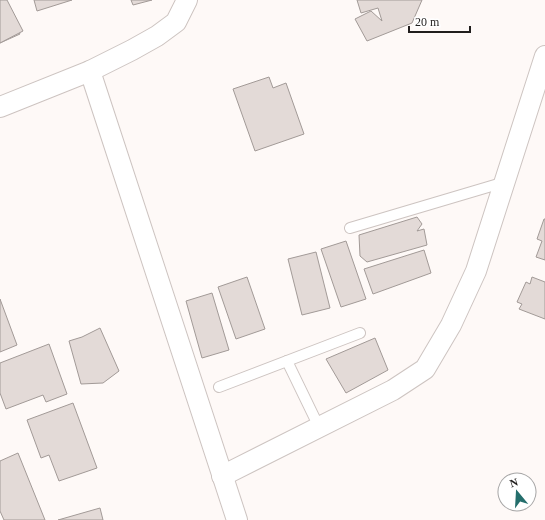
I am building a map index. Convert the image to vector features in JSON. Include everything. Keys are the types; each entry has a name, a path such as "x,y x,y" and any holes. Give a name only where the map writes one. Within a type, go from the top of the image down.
{"street":[{"path":"0,107 90,71 157,36 176,22 187,0"},
{"path":"222,476 393,390 425,369 451,325 476,271 545,56"},
{"path":"90,71 237,520"}],"lane":[{"path":"350,228 505,182"},
{"path":"219,387 360,333"},
{"path":"287,361 319,427"}],"building":[{"path":"0,0 3,0 20,34 0,43"},
{"path":"0,0 7,0 23,31 0,43"},
{"path":"34,0 72,0 37,11"},
{"path":"131,0 152,0 133,5"},
{"path":"357,0 422,0 412,23 367,41 355,19 371,11 382,21 378,8 361,13"},
{"path":"269,77 273,88 286,83 304,134 255,151 233,89"},
{"path":"417,217 422,224 417,231 424,229 427,245 367,262 360,256 359,235"},
{"path":"544,219 545,260 536,257 542,241 537,239"},
{"path":"346,241 366,299 341,307 321,249"},
{"path":"424,250 431,273 373,294 364,269"},
{"path":"316,252 330,308 302,315 288,259"},
{"path":"247,277 265,329 236,339 218,287"},
{"path":"532,277 545,282 545,319 519,309 522,304 517,302 526,282 530,284"},
{"path":"212,293 229,350 202,358 186,301"},
{"path":"0,299 17,345 0,352"},
{"path":"100,328 119,371 103,383 81,384 69,341 82,337"},
{"path":"375,338 388,370 346,393 326,359"},
{"path":"49,344 67,394 46,402 43,395 6,409 0,393 0,363"},
{"path":"73,403 97,468 59,481 49,455 41,458 27,420"},
{"path":"18,453 45,520 4,520 0,511 0,461"},
{"path":"100,508 103,520 58,520"}]}
